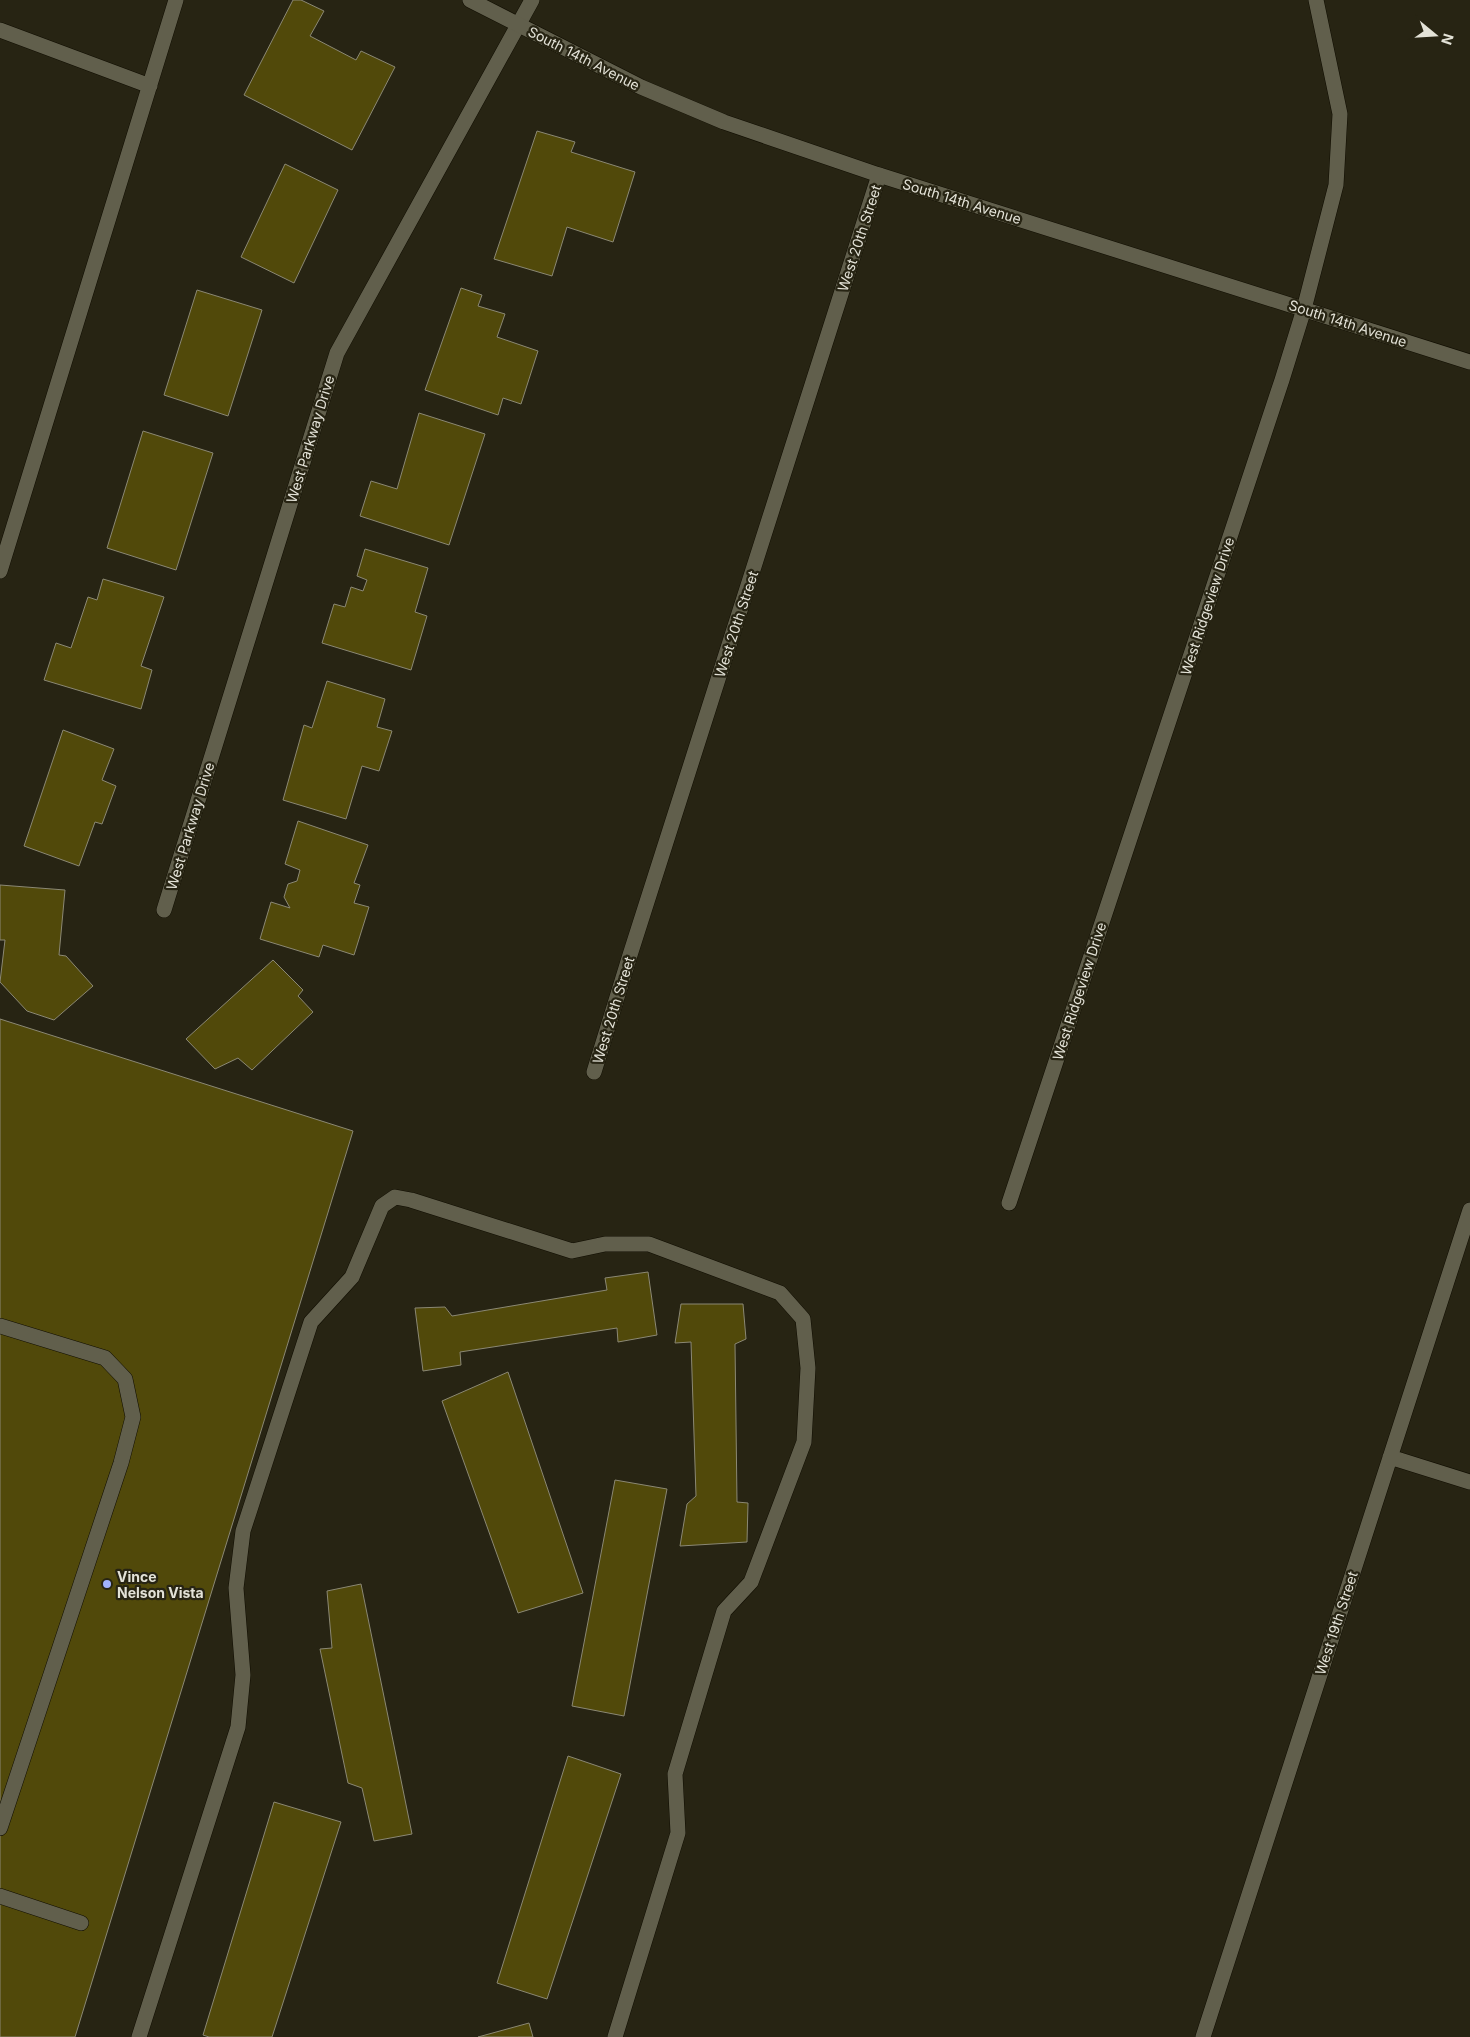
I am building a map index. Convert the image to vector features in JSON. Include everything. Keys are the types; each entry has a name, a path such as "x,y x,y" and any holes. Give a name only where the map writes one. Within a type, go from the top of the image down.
{"street":[{"path":"0,571 176,0"},
{"name":"South 14th Avenue","path":"470,0 650,91 724,122 879,175 1470,362"},
{"name":"West Parkway Drive","path":"164,910 337,353 532,0"},
{"name":"West Ridgeview Drive","path":"1009,1203 1304,308 1336,185 1340,114 1316,0"},
{"path":"0,30 150,86"},
{"name":"West 20th Street","path":"594,1072 879,175"},
{"path":"139,2037 238,1728 243,1675 236,1588 243,1531 311,1322 352,1277 382,1206 395,1197 411,1200 572,1251 605,1244 649,1244 780,1293 802,1318 808,1368 804,1442 751,1582 724,1611 675,1774 678,1834 615,2037"},
{"name":"West 19th Street","path":"1203,2037 1470,1210"},
{"path":"0,1326 106,1358 125,1379 133,1416 118,1472 0,1828"},
{"path":"1390,1457 1470,1482"},
{"path":"0,1896 81,1923"}],"building":[{"path":"293,0 301,0 324,11 310,36 356,60 361,51 395,67 352,150 244,95"},
{"path":"537,131 575,142 571,152 635,172 613,242 567,227 552,276 494,259"},
{"path":"285,164 338,190 294,283 241,257"},
{"path":"461,288 482,295 478,306 505,314 497,337 538,351 521,404 503,398 498,415 425,390"},
{"path":"197,290 262,310 228,416 164,395"},
{"path":"419,413 485,434 449,545 360,516 371,481 397,489"},
{"path":"143,431 213,453 176,570 107,548"},
{"path":"365,549 428,568 415,612 427,616 411,670 322,643 334,604 345,607 351,587 363,591 367,580 357,576"},
{"path":"103,579 164,597 141,666 152,670 141,709 44,680 56,643 71,648 88,597 97,600"},
{"path":"327,681 385,699 377,727 392,731 379,771 362,766 346,819 283,800 304,725 312,728"},
{"path":"63,730 114,749 102,780 116,786 102,824 95,822 79,866 24,846"},
{"path":"298,821 368,845 354,883 360,885 354,903 369,907 354,955 323,945 319,957 260,939 271,902 290,908 284,897 288,884 297,881 300,870 285,864"},
{"path":"0,885 65,890 59,955 66,956 93,986 54,1020 27,1011 0,982 5,940 0,940"},
{"path":"273,960 303,990 298,996 313,1012 252,1070 238,1058 215,1069 186,1039"},
{"name":"Vince Nelson Vista","path":"0,1019 353,1131 75,2037 0,2037"},
{"path":"648,1272 657,1335 618,1342 617,1328 460,1352 461,1365 423,1371 415,1308 445,1307 452,1316 607,1290 605,1278"},
{"path":"681,1304 743,1304 746,1339 735,1344 737,1502 748,1503 747,1542 680,1546 687,1504 696,1496 691,1342 675,1343"},
{"path":"508,1372 583,1593 518,1613 442,1401"},
{"path":"615,1480 667,1489 624,1716 572,1706"},
{"path":"361,1584 412,1834 374,1841 362,1788 348,1783 320,1649 332,1648 327,1591"},
{"path":"568,1756 621,1774 547,1999 497,1983"},
{"path":"274,1802 341,1822 272,2037 209,2037 203,2035"},
{"path":"529,2023 533,2037 478,2037"}],"place":[{"name":"Vince Nelson Vista","path":"107,1584"}]}
